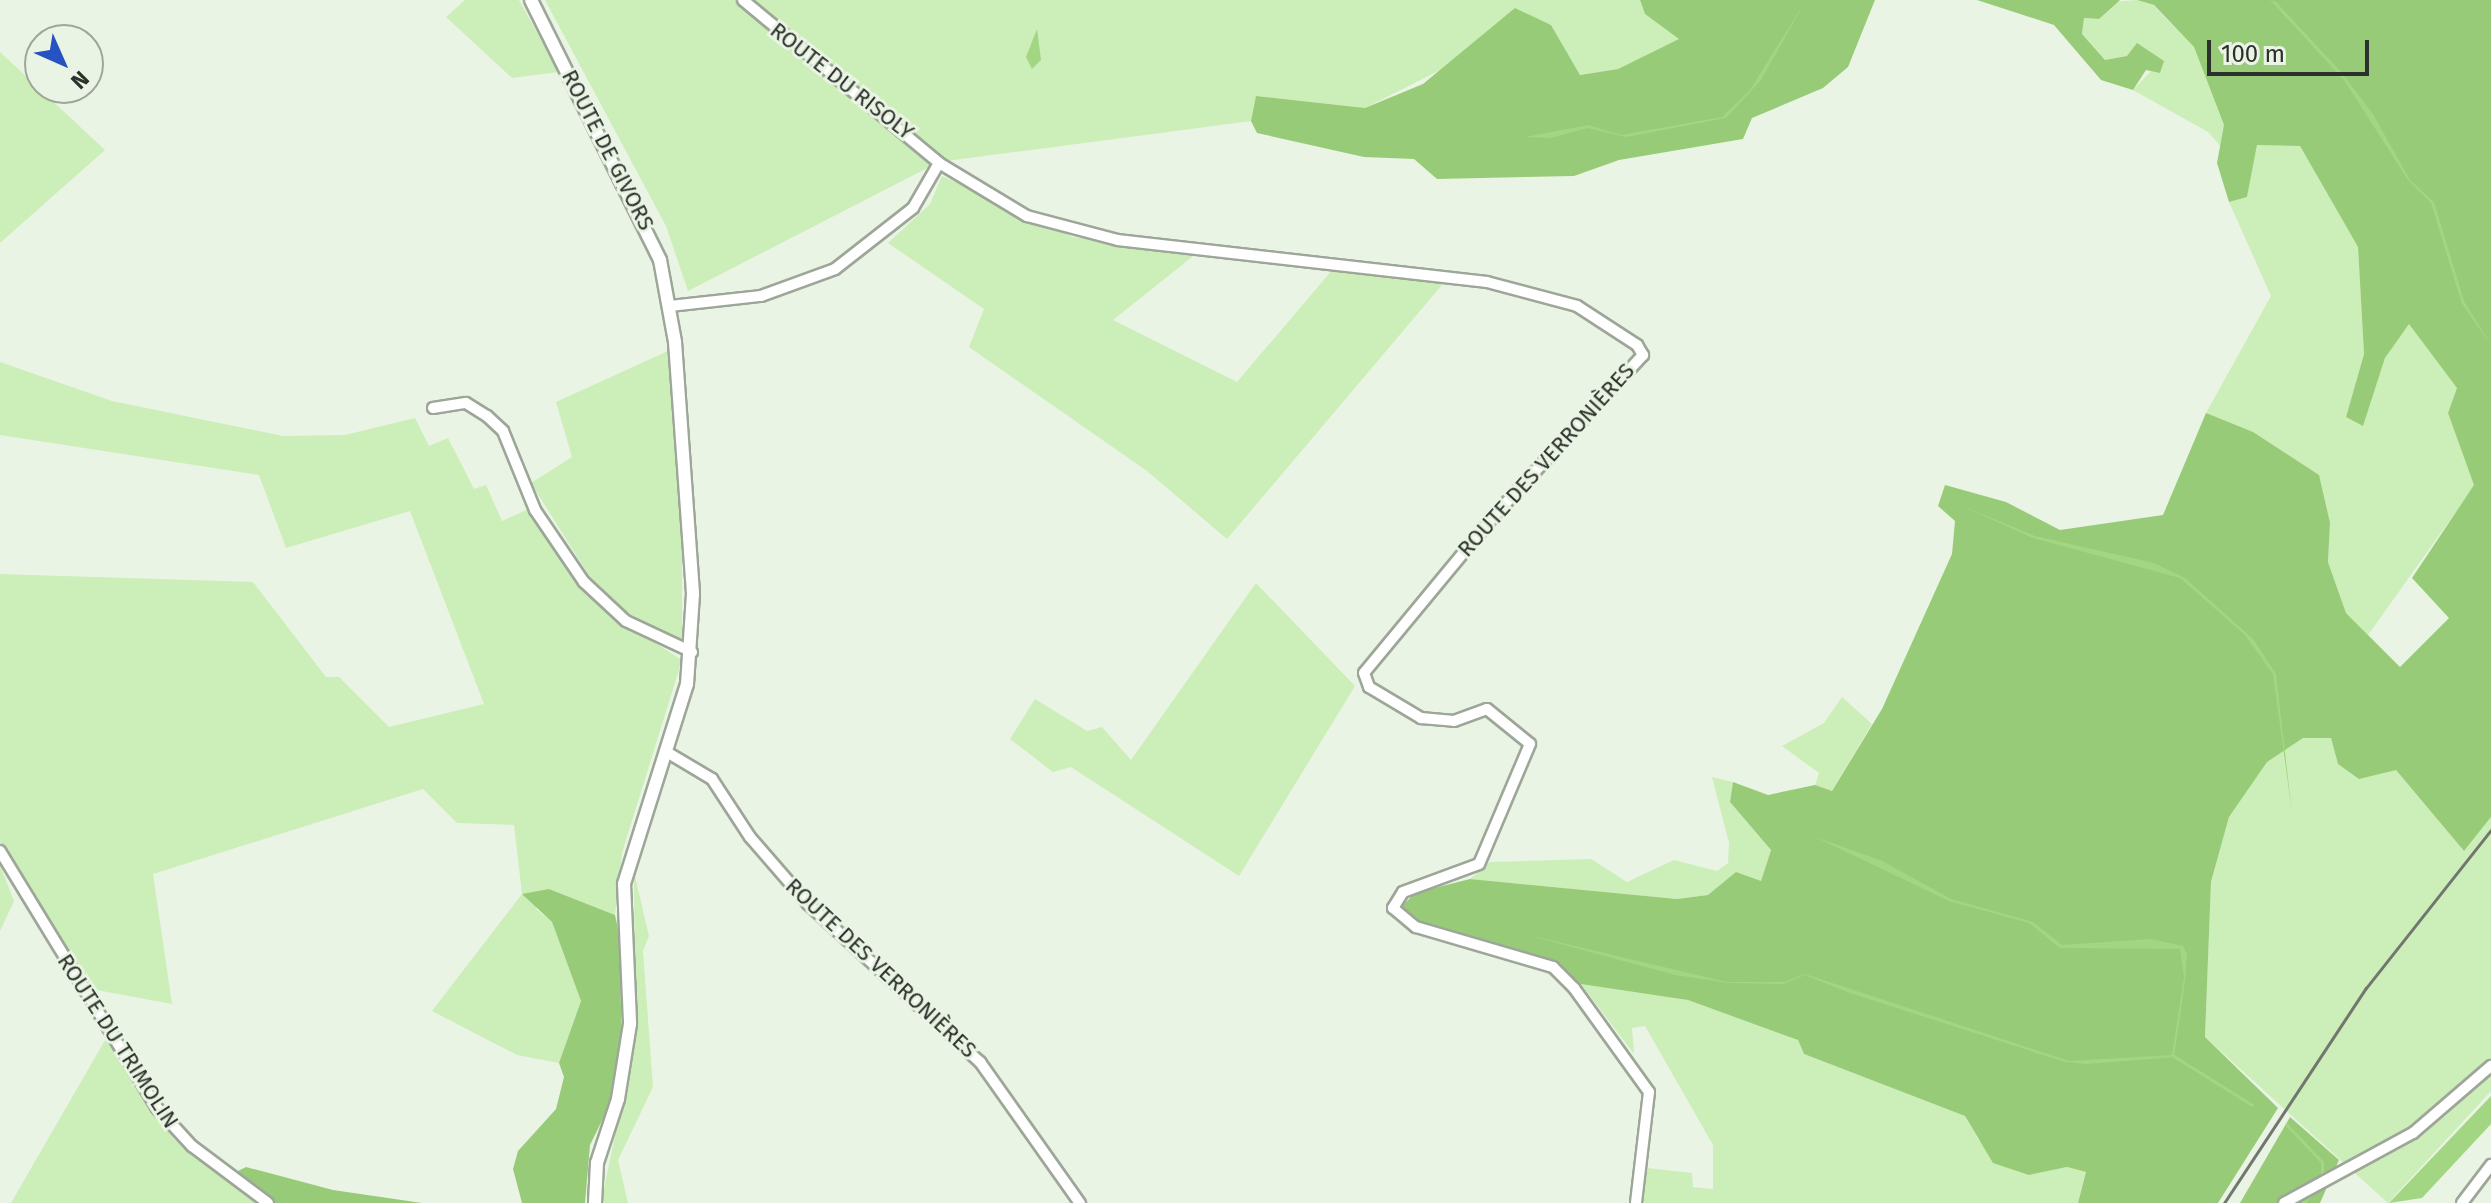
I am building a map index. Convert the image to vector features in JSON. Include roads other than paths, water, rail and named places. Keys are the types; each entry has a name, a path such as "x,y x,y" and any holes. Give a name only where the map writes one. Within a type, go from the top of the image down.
{"street":[{"name":"ROUTE DE GIVORS","path":"531,0 640,207 670,306 692,652 665,751 633,846 623,898 627,1049 597,1163 595,1203"},
{"name":"ROUTE DU RISOLY","path":"743,0 939,163"},
{"path":"670,306 761,296 835,269 913,208 939,163"},
{"name":"ROUTE DES VERRONIÈRES","path":"939,163 1016,210 1072,230 1458,276 1577,306 1637,345 1643,355 1364,673 1369,687 1421,718 1454,721 1487,709 1530,744 1479,864 1403,892 1393,908 1416,927 1553,967 1574,988 1649,1092 1636,1203"},
{"path":"433,408 466,403 503,431 535,510 584,582 626,621 692,652"},
{"name":"ROUTE DES VERRONIÈRES","path":"665,751 712,779 750,837 808,904 980,1062 1080,1203"},
{"name":"ROUTE DU TRIMOLIN","path":"0,851 157,1108 192,1146 268,1203"},
{"path":"2284,1203 2402,1140 2491,1066"},
{"path":"2462,1203 2491,1165"}],"waterway":[{"path":"2172,1055 2252,1105"},
{"path":"2287,1125 2322,1162 2322,1175"},
{"path":"2303,1203 2310,1195"}],"railway":[{"path":"2224,1203 2366,988 2491,830"}]}
